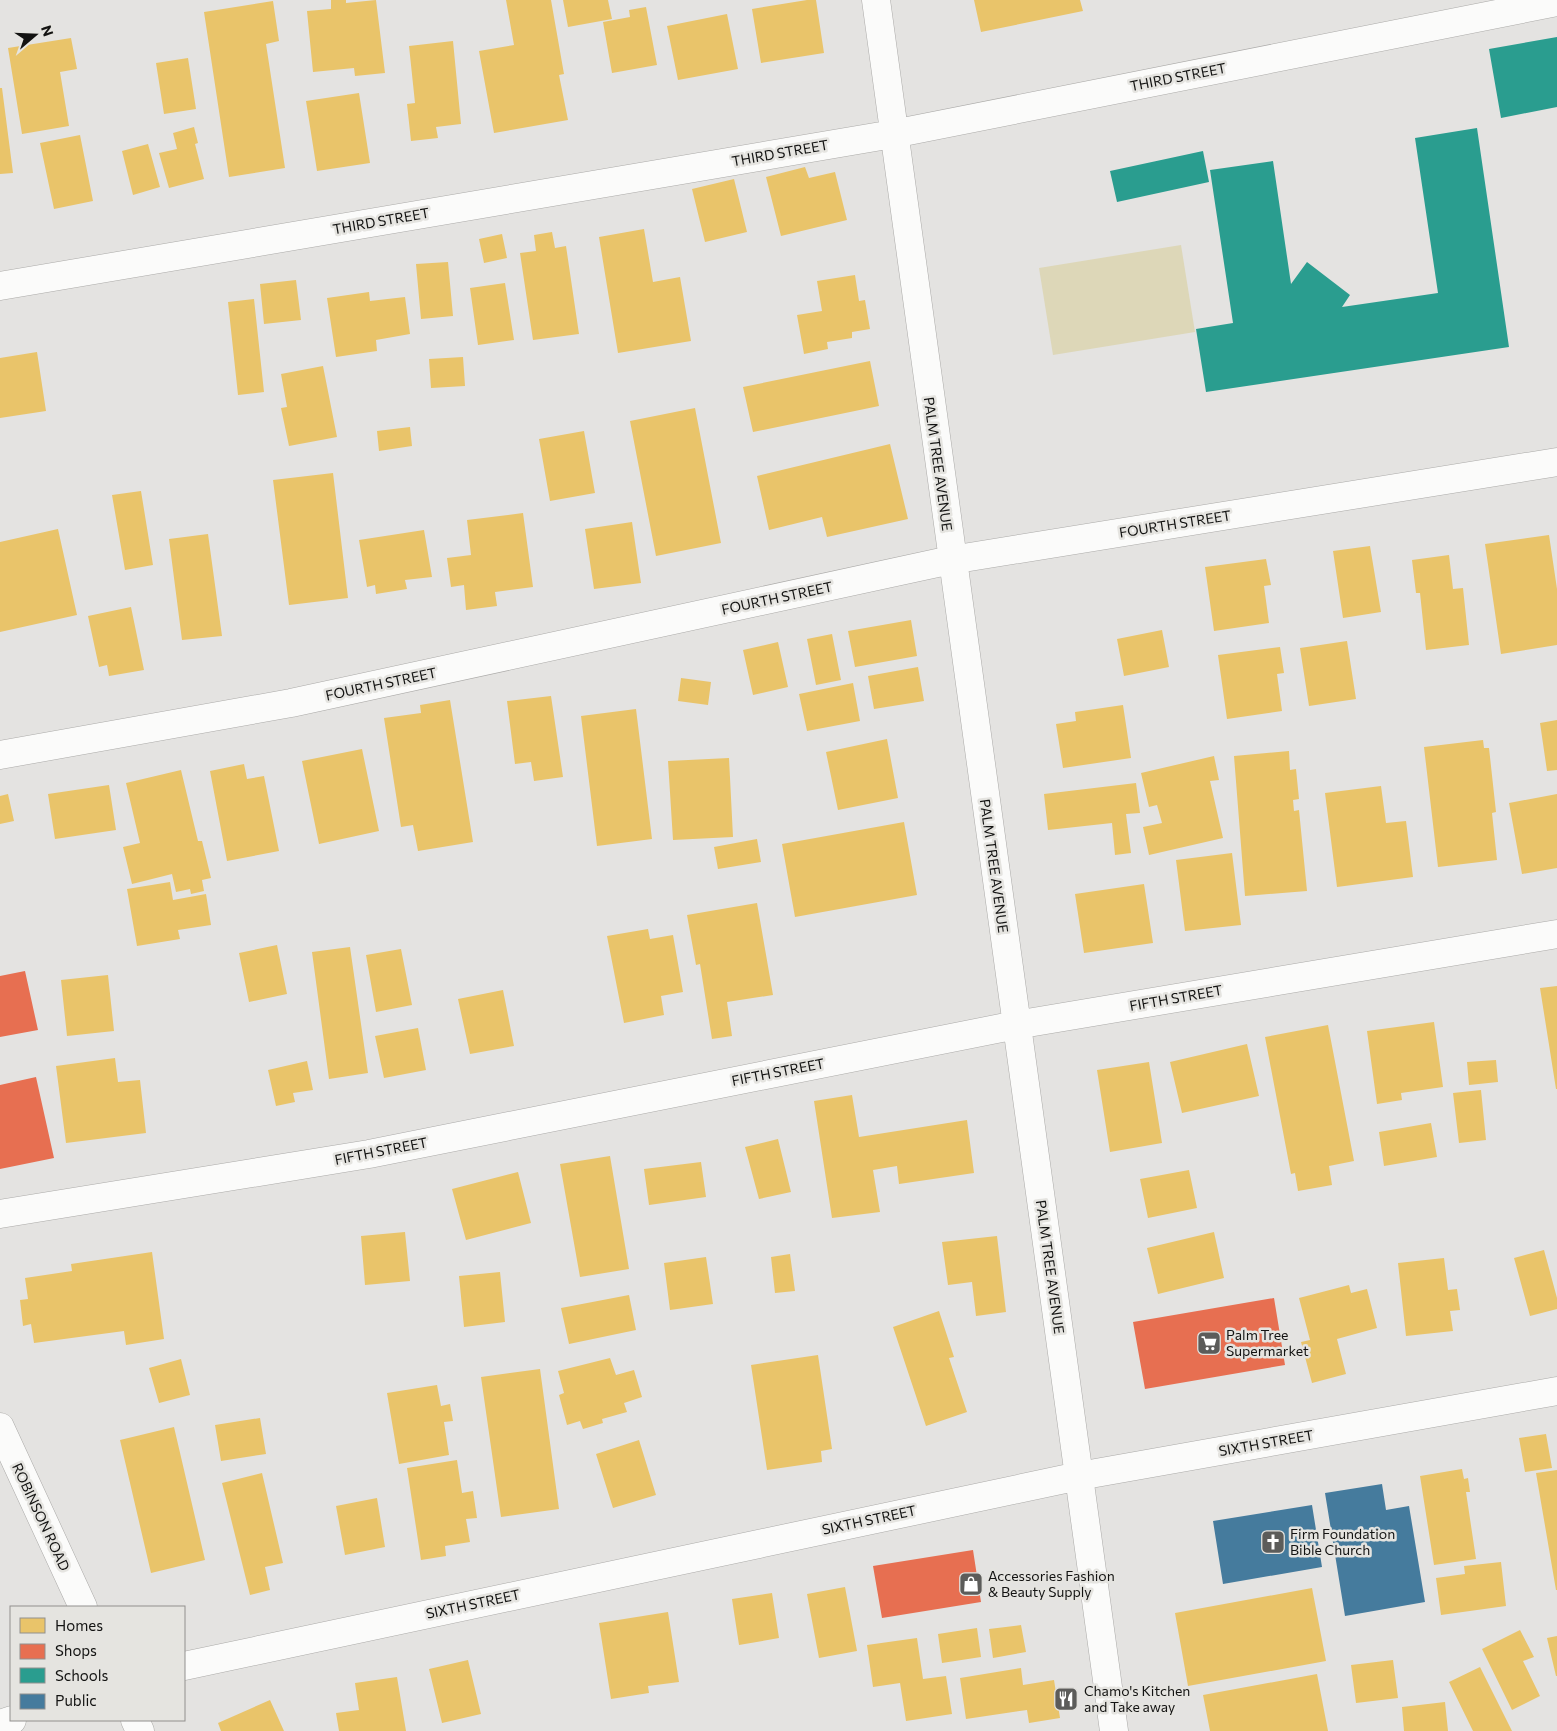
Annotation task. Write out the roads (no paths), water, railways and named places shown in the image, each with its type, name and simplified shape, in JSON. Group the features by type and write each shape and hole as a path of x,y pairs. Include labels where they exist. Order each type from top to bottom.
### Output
{"street":[{"name":"PALM TREE AVENUE","path":"876,0 951,560 1114,1731"},
{"name":"THIRD STREET","path":"0,286 893,134 1557,2"},
{"name":"FOURTH STREET","path":"0,755 291,703 951,560 1557,462"},
{"name":"FIFTH STREET","path":"0,1214 369,1154 1016,1025 1557,934"},
{"name":"SIXTH STREET","path":"185,1666 1079,1476 1557,1391"},
{"name":"ROBINSON ROAD","path":"0,1427 83,1606"}],"place":[{"name":"Palm Tree Supermarket","path":"1209,1343"},
{"name":"Firm Foundation Bible Church","path":"1273,1542"},
{"name":"Accessories Fashion & Beauty Supply","path":"971,1584"},
{"name":"Chamo's Kitchen and Take away","path":"1066,1699"}]}
